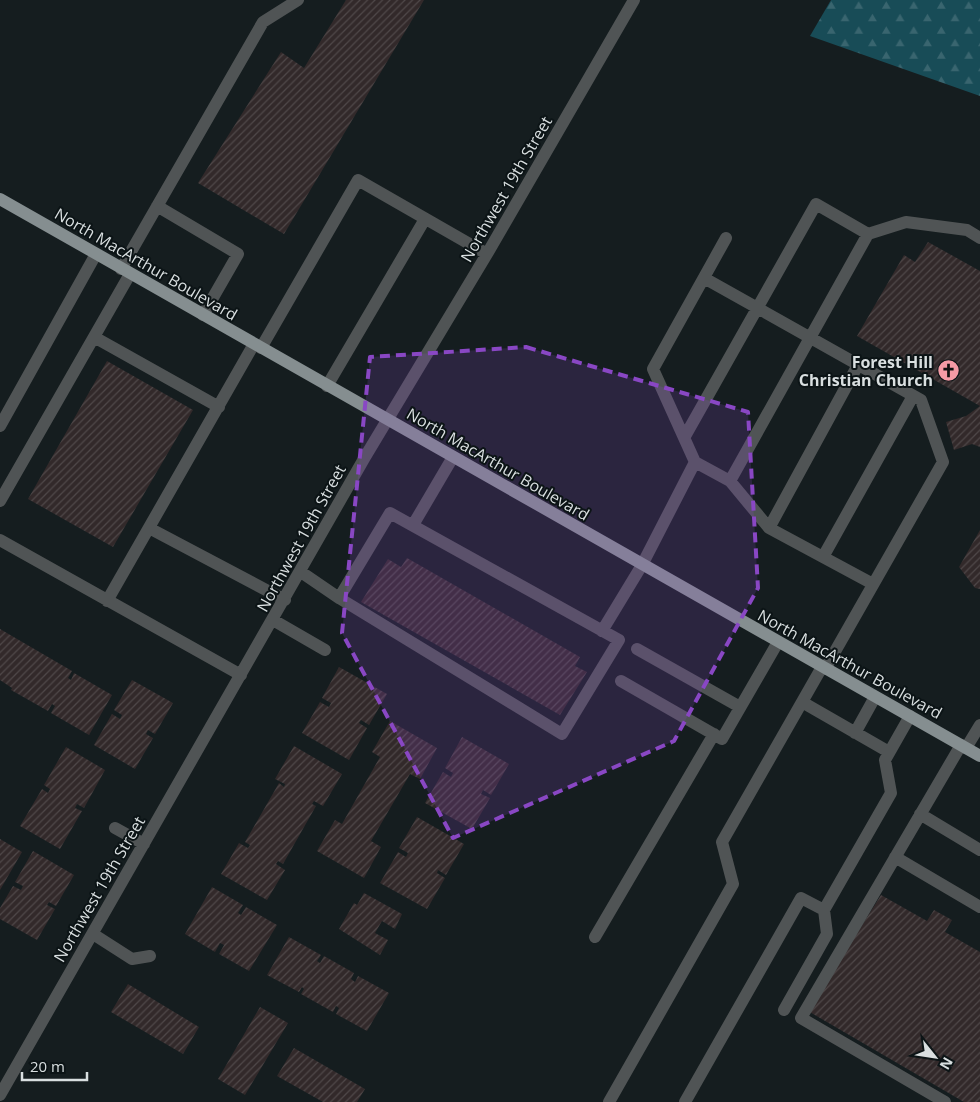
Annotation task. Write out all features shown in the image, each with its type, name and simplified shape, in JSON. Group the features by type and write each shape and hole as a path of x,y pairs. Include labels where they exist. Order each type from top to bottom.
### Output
{"main road":[{"name":"North MacArthur Boulevard","path":"0,199 980,756"}],"street":[{"path":"0,501 94,337 158,206 263,22 298,0"},
{"name":"Northwest 19th Street","path":"0,1095 388,420 487,254 634,0"},
{"path":"107,601 219,407 358,180 487,254"},
{"path":"684,438 816,204 868,234"},
{"path":"158,206 238,254 203,315"},
{"path":"327,386 425,219"},
{"path":"730,481 868,234 906,222 967,230 980,238"},
{"path":"726,238 654,368 695,462 730,481 769,528 873,584"},
{"path":"0,426 96,254"},
{"path":"609,1102 734,884 722,842 943,462 921,400 704,278"},
{"path":"94,337 219,407"},
{"path":"769,528 858,365"},
{"path":"823,557 912,396"},
{"path":"413,526 453,458"},
{"path":"602,631 642,565 695,462"},
{"path":"301,572 339,598 562,734 619,640 390,513 339,598"},
{"path":"150,528 285,600"},
{"path":"0,540 241,676"},
{"path":"273,620 325,650"},
{"path":"621,681 722,739 778,642"},
{"path":"637,648 740,708"},
{"path":"855,733 875,697"},
{"path":"802,702 889,752"},
{"path":"784,1010 827,934 824,910 891,794 885,760 910,716"},
{"path":"945,1102 801,1018 920,814 963,747 980,725"},
{"path":"595,937 714,734"},
{"path":"920,814 980,850"},
{"path":"115,828 144,844"},
{"path":"895,857 980,907"},
{"path":"685,1102 801,898 824,910"},
{"path":"92,934 132,959 150,956"}],"highlighted area":[{"path":"526,347 748,412 758,588 674,741 453,838 342,633 370,357"}],"green space":[{"path":"831,0 980,0 980,96 810,36"}],"building":[{"path":"346,0 424,0 284,234 198,183 281,52 304,68"},
{"name":"Forest Hill Christian Church","path":"928,242 980,271 980,406 857,336 904,255 915,262"},
{"path":"107,361 193,410 113,547 28,499"},
{"path":"980,406 980,447 972,444 954,450 946,422 966,416"},
{"path":"980,530 980,589 975,588 959,567"},
{"path":"407,558 580,657 575,666 587,672 560,715 361,602 388,559 401,567"},
{"path":"0,629 72,671 68,678 71,680 74,673 112,695 89,735 51,713 55,706 52,704 48,711 11,690 12,688 0,680"},
{"path":"339,667 387,694 369,725 361,720 359,723 367,728 349,760 302,733 320,702 329,707 331,703 322,698"},
{"path":"132,680 173,703 155,734 148,730 146,734 153,738 135,769 94,745 112,714 120,719 122,715 114,710"},
{"path":"390,721 437,748 420,779 410,774 371,841 381,847 364,878 317,851 335,820 342,824 380,757 372,752"},
{"path":"462,737 509,764 491,795 483,790 481,794 490,798 472,829 425,803 443,772 451,777 453,773 445,768"},
{"path":"294,746 342,774 323,806 314,801 312,804 316,806 283,864 278,861 276,864 285,870 267,900 221,874 239,843 248,848 250,845 245,842 279,783 284,787 285,784 275,779"},
{"path":"66,747 105,770 84,808 77,804 75,808 82,811 60,849 20,826 42,789 48,793 50,789 44,785"},
{"path":"417,817 464,844 446,875 438,870 437,873 445,878 427,909 380,883 398,852 406,857 408,853 399,848"},
{"path":"0,839 22,852 0,890"},
{"path":"33,851 74,875 56,906 49,902 47,905 55,909 37,940 0,919 0,908 13,886 21,890 23,886 15,882"},
{"path":"212,887 243,905 238,913 241,915 246,907 277,925 249,971 219,954 224,945 220,943 215,952 185,934"},
{"path":"364,893 402,914 395,929 382,921 375,933 388,940 380,955 339,929 354,903 357,905"},
{"path":"881,895 927,921 934,910 952,920 945,932 980,952 980,1102 964,1102 808,1011"},
{"path":"289,937 321,955 317,961 320,963 324,956 354,973 351,979 355,982 358,976 389,993 367,1031 336,1014 339,1008 336,1006 333,1012 301,994 304,989 302,987 299,992 267,975"},
{"path":"128,984 199,1027 183,1054 111,1012"},
{"path":"260,1007 288,1023 245,1095 218,1079"},
{"path":"294,1048 365,1089 357,1102 323,1102 277,1076"}],"place":[{"name":"Forest Hill Christian Church","path":"949,371"}]}
